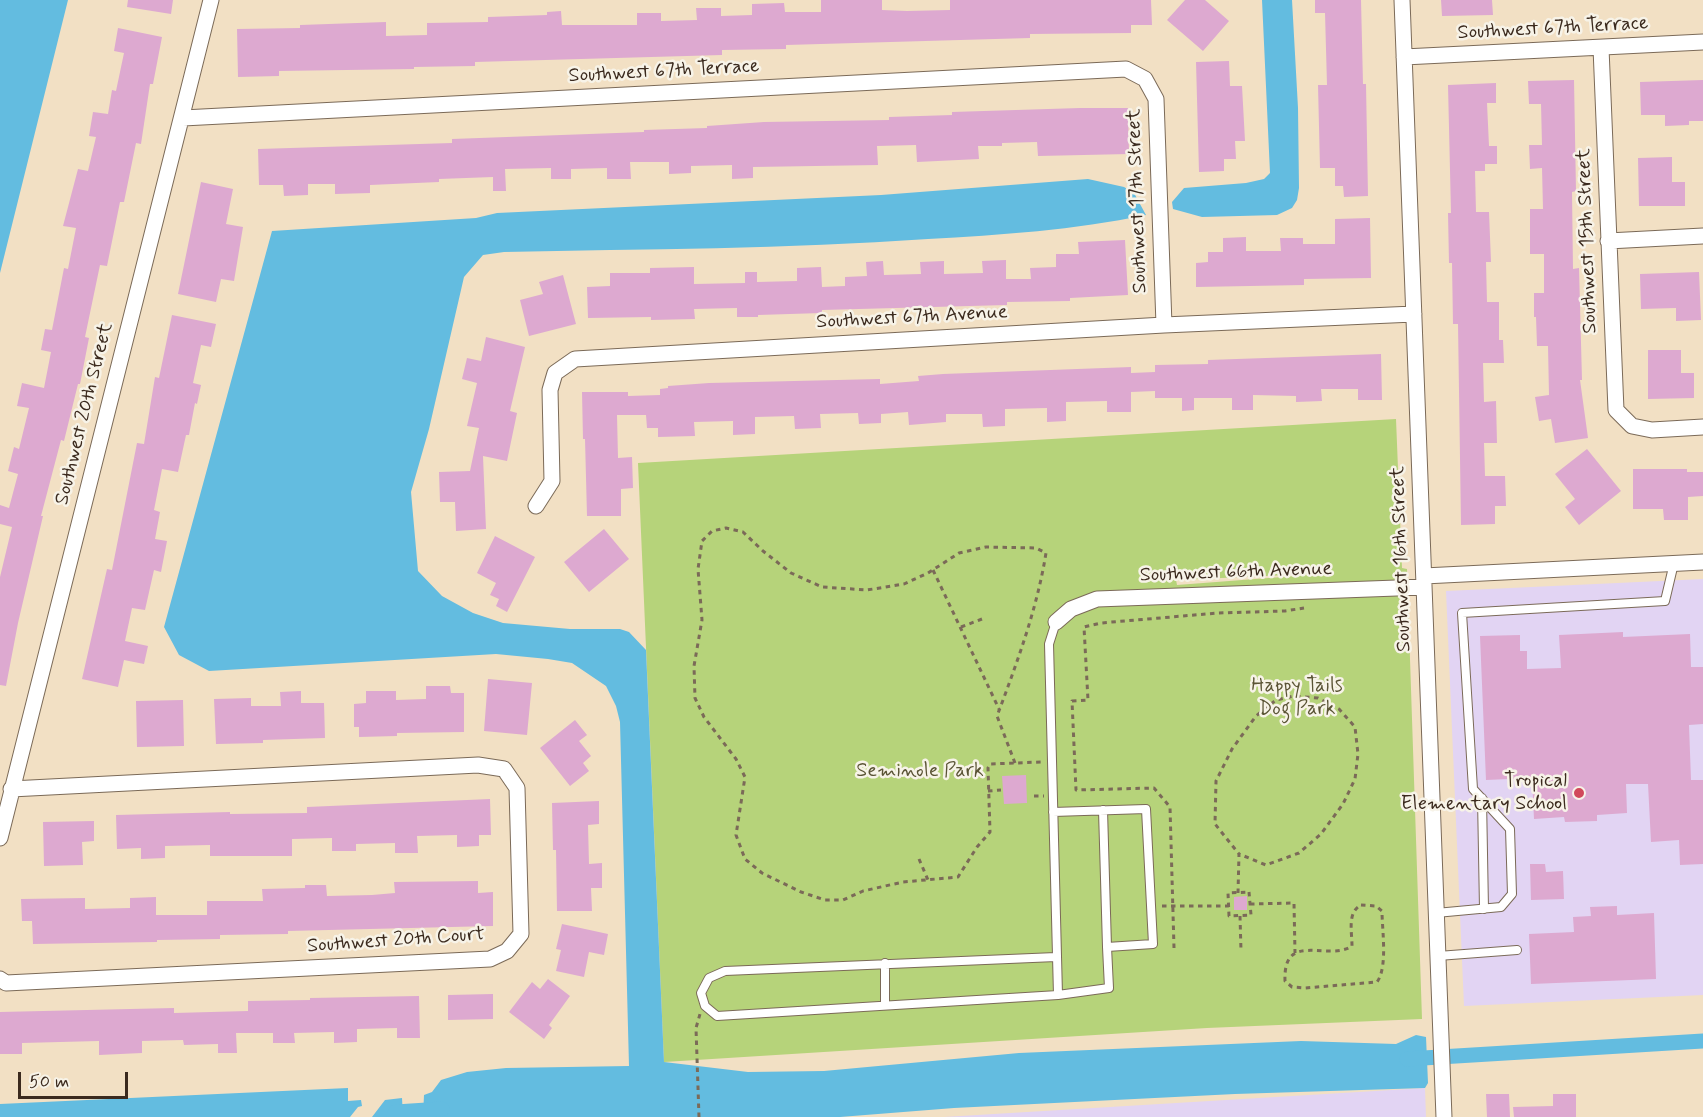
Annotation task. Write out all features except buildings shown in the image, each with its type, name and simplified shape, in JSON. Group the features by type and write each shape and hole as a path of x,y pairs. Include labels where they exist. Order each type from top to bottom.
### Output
{"street":[{"name":"Southwest 20th Street","path":"0,838 212,0"},
{"name":"Southwest 16th Street","path":"1402,0 1444,1117"},
{"name":"Southwest 67th Terrace","path":"1404,57 1703,42"},
{"name":"Southwest 15th Street","path":"1601,48 1616,410 1632,426 1652,430 1703,427"},
{"name":"Southwest 67th Terrace","path":"183,118 1126,69 1145,79"},
{"name":"Southwest 17th Street","path":"1145,79 1156,99 1164,325"},
{"path":"1608,241 1703,236"},
{"name":"Southwest 67th Avenue","path":"536,506 552,481 550,390 555,373 575,359 1164,325 1414,314"},
{"name":"Southwest 66th Avenue","path":"1056,622 1071,609 1097,599 1424,581 1703,562"},
{"name":"Southwest 20th Court","path":"0,979 6,983 490,959 507,951 521,934 517,788 504,769 478,765 11,789"}],"lane":[{"path":"1436,913 1501,907 1512,894 1510,829 1473,789 1462,613 1665,601 1674,563"},
{"path":"1056,622 1049,644 1058,995"},
{"path":"1482,798 1484,909"},
{"path":"1053,812 1146,809 1153,945 1107,947"},
{"path":"1056,957 725,971 709,978 701,993 705,1006 717,1016 1058,995 1108,988 1103,810"},
{"path":"1437,956 1517,950"},
{"path":"885,963 885,1005"}],"path":[{"path":"1015,763 997,716 1036,601 1046,553 1036,548 986,547 959,554 904,584 867,590 822,587 791,573 743,532 726,528 712,531 702,542 698,569 702,620 694,666 695,698 704,717 736,759 745,777 736,835 745,859 762,873 801,892 825,900 843,900 863,891 903,882 958,878 977,847 990,832 988,791 990,764 1015,763 1052,761"},
{"path":"933,570 999,710"},
{"path":"1072,701 1088,700 1084,627 1101,623 1218,613 1285,611 1306,607"},
{"path":"961,627 982,619"},
{"path":"1238,893 1239,854 1215,824 1216,781 1232,749 1256,716 1276,700 1294,696 1318,698 1339,709 1354,728 1358,754 1355,779 1343,804 1321,834 1299,853 1266,865 1239,854"},
{"path":"988,791 1000,790"},
{"path":"919,859 928,880"},
{"path":"1249,892 1250,904 1251,915 1229,916 1228,893 1249,892"},
{"path":"1250,904 1294,903 1295,954"},
{"path":"1369,905 1376,906 1382,911 1383,966 1377,982 1348,986 1292,987 1285,981 1284,970 1290,958 1295,954 1299,951 1348,949 1352,946 1352,915 1356,908 1369,905"},
{"path":"1152,906 1229,906"},
{"path":"1240,916 1241,951"},
{"path":"699,1117 696,1028 705,1006"}],"shaded area":[{"name":"Tropical Elementary School","path":"1703,579 1703,995 1464,1006 1446,591"},
{"path":"1425,1088 1426,1117 944,1117"}],"green space":[{"name":"Seminole Park","path":"1396,419 1402,568 1407,569 1422,1019 1207,1028 664,1062 638,463","holes":["1334,573 1177,585 1176,580"]}],"water":[{"path":"0,0 68,0 0,273"},
{"path":"1262,0 1292,0 1298,108 1299,188 1297,200 1292,208 1277,215 1202,217 1173,209 1172,202 1184,188 1246,183 1264,179 1270,173"},
{"path":"1088,179 1124,187 1134,193 1146,215 1092,225 983,236 822,245 504,252 483,255 464,277 429,429 411,492 418,571 442,596 473,613 503,623 570,629 620,629 629,632 646,650 664,1062 748,1072 824,1071 1019,1053 1301,1041 1396,1044 1416,1035 1426,1037 1428,1083 1425,1088 1235,1094 954,1108 840,1117 423,1117 424,1095 432,1092 441,1080 467,1072 506,1068 629,1066 620,722 616,706 606,686 572,663 548,659 496,654 209,671 179,655 164,627 272,231 476,218 497,213 881,195"},
{"path":"348,1088 348,1101 361,1100 362,1106 358,1107 350,1117 0,1117 0,1104"},
{"path":"402,1098 403,1117 372,1117 385,1100"}],"waterway":[{"path":"1407,1059 1703,1041"},
{"path":"394,1117 396,1112 442,1109"}],"place":[{"name":"Tropical Elementary School","path":"1579,793"}],"park label":[{"name":"Happy Tails Dog Park","path":"1297,698"}]}
